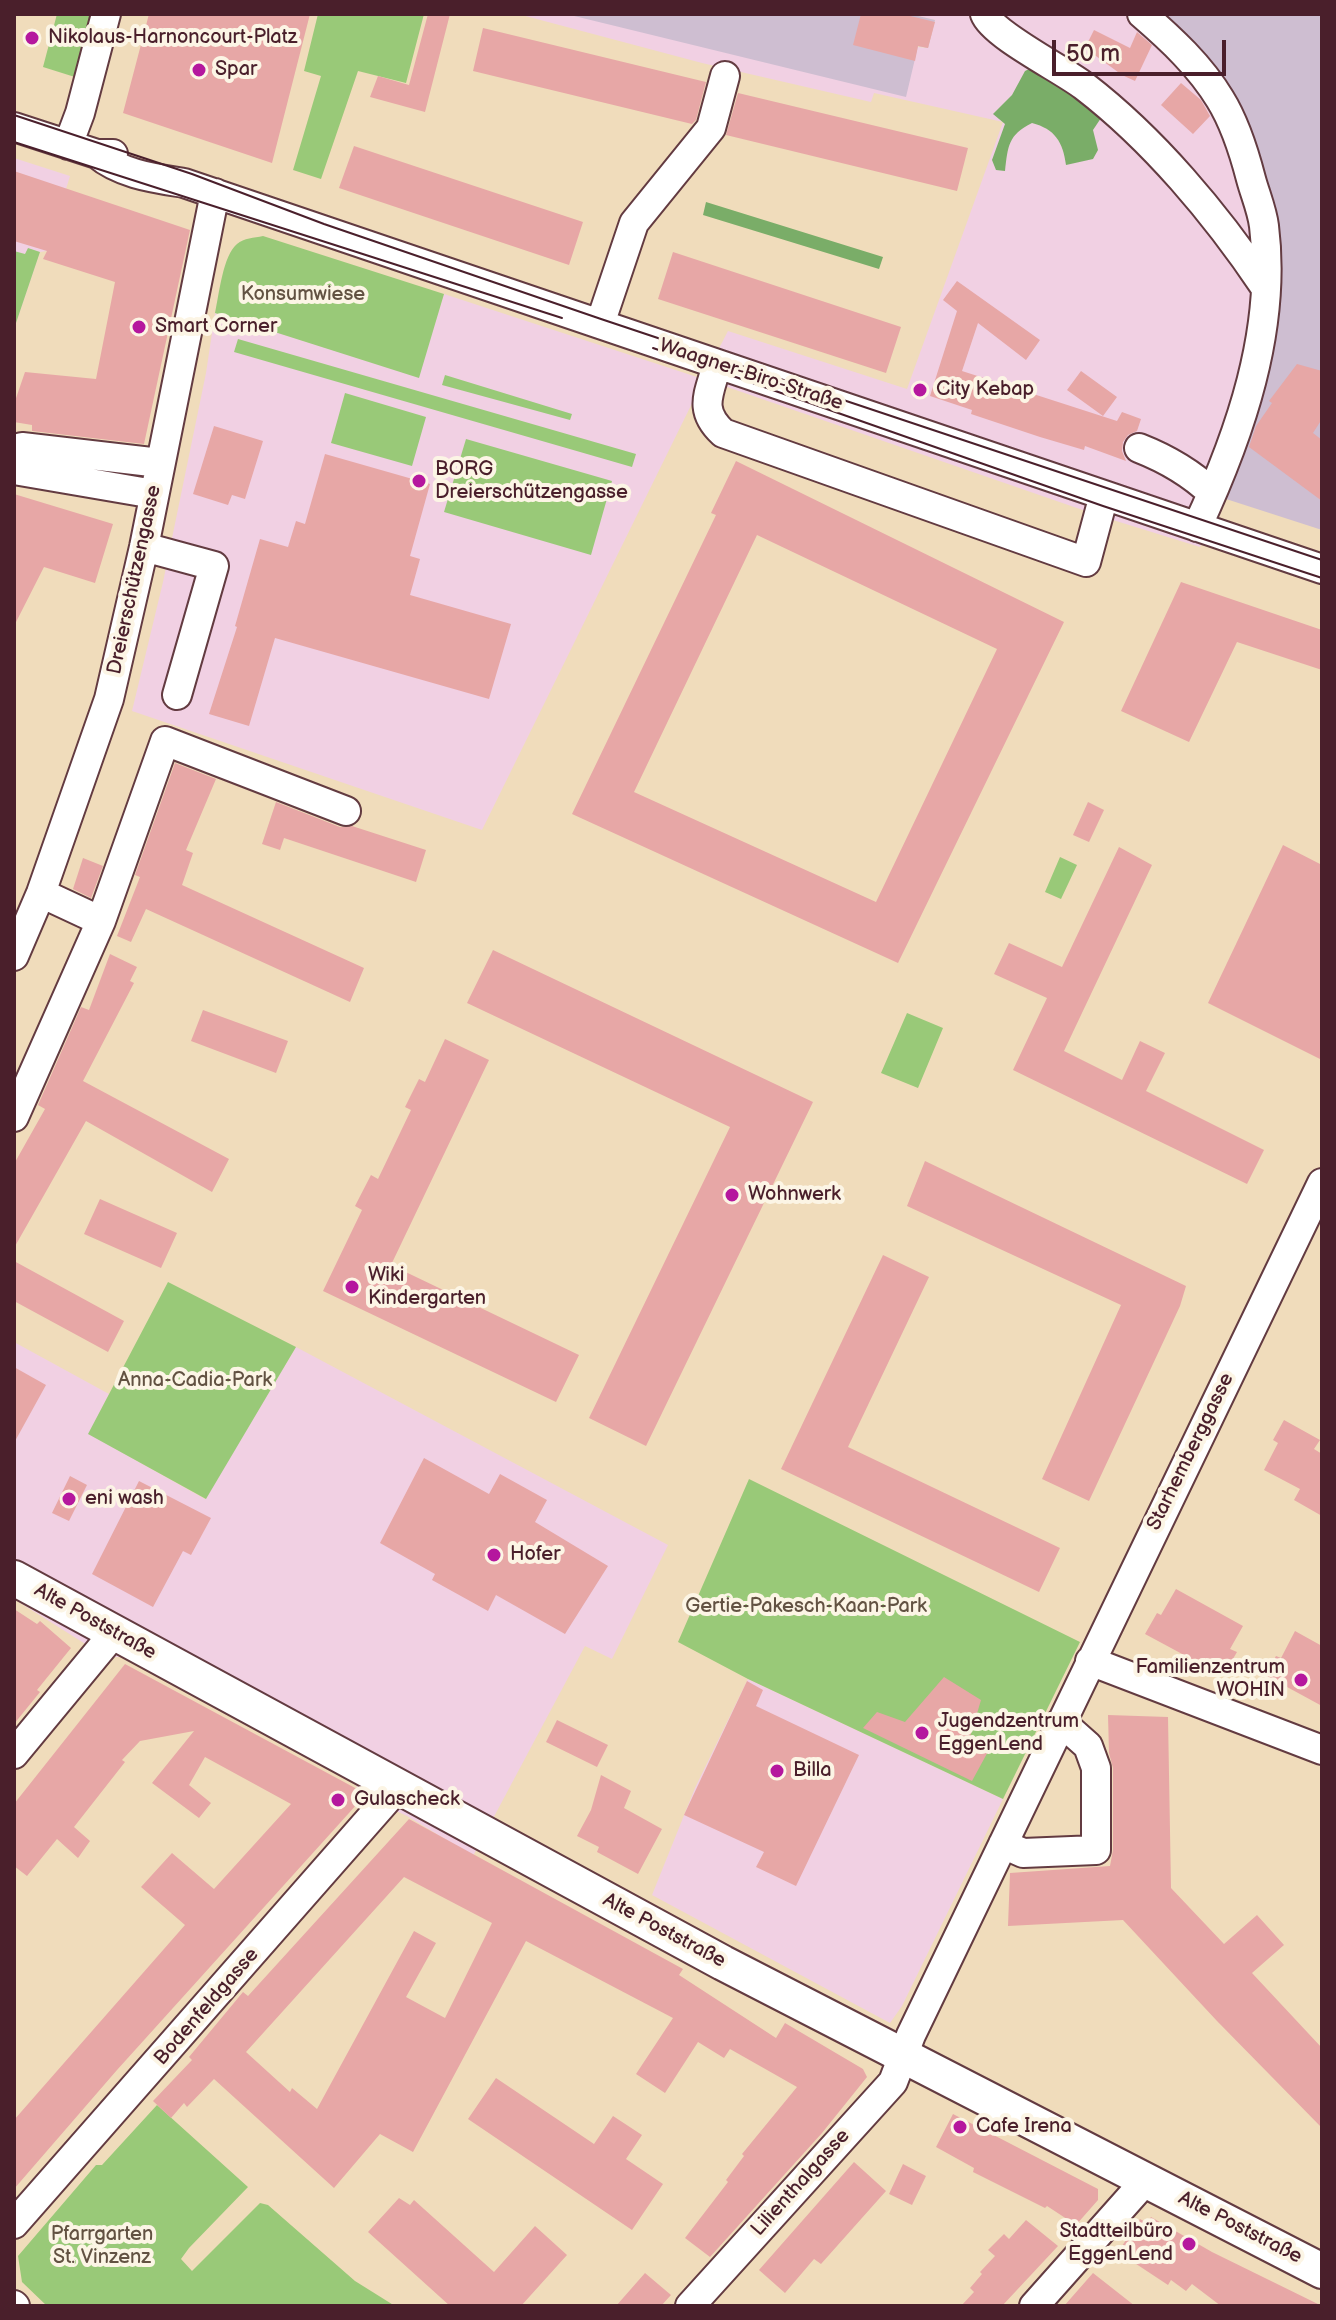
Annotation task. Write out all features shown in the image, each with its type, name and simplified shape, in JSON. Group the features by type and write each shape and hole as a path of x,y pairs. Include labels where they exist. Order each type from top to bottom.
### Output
{"main road":[{"name":"Alte Poststraße","path":"14,1578 723,1963 1322,2271"}],"street":[{"path":"68,145 80,113 106,14"},
{"path":"985,14 1001,34 1069,75 1120,118 1191,188 1265,288"},
{"path":"1142,14 1179,47 1220,99 1245,155 1264,225 1265,288 1259,353 1229,449 1197,527"},
{"path":"600,324 634,223 711,128 725,76"},
{"name":"Waagner-Biro-Straße","path":"14,127 97,154 110,165 160,181 179,182 215,193 1322,569"},
{"name":"Dreierschützengasse","path":"14,956 41,893 109,699 144,547 215,193"},
{"path":"717,364 706,404 708,415 723,433 1086,562 1104,495"},
{"path":"14,449 22,447 160,463"},
{"path":"1139,448 1165,458 1212,493"},
{"path":"14,470 154,494"},
{"path":"144,547 214,566 177,695"},
{"path":"14,1117 101,921 165,741 346,811"},
{"path":"41,893 101,921"},
{"name":"Starhemberggasse","path":"905,2056 911,2035 1322,1183"},
{"path":"14,1754 114,1633"},
{"path":"1090,1661 1322,1750"},
{"path":"1003,1844 1023,1853 1096,1850 1096,1768 1088,1746 1061,1722"},
{"name":"Bodenfeldgasse","path":"14,2224 398,1787"},
{"name":"Lilienthalgasse","path":"690,2306 893,2082 905,2056"},
{"path":"1034,2306 1147,2179"}],"shaded area":[{"path":"518,14 566,14 928,48 935,20 910,14 1156,14 1167,22 1279,245 1223,498 1200,547 1100,516 704,379 482,830 132,711 163,582 206,373 215,313 418,377 444,294 703,379 728,331 907,389 1003,122 874,93 871,102 702,63"},
{"path":"566,14 910,14 935,20 928,48 918,46 906,97"},
{"path":"1156,14 1322,14 1322,530 1223,498 1267,373 1264,188"},
{"path":"14,158 70,176 47,251 40,252 14,329"},
{"path":"14,1342 109,1394 89,1434 205,1499 296,1347 668,1545 612,1659 585,1646 473,1856 407,1816 365,1797 351,1779 122,1657 106,1657 14,1599"},
{"path":"748,1679 1003,1799 902,2006 890,2023 652,1895 695,1788"}],"green space":[{"path":"57,14 92,14 78,78 43,67"},
{"path":"318,14 424,14 406,83 358,71 321,179 293,170 321,76 304,71"},
{"path":"1041,68 1103,115 1093,130 1098,150 1093,159 1066,165 1063,150 1052,133 1032,123 1018,132 1011,142 1005,171 996,170 992,160 1005,124 993,114 1012,95 1025,71"},
{"path":"706,202 883,257 879,269 703,215"},
{"name":"Konsumwiese","path":"263,236 444,294 419,378 215,313 225,266 232,249 243,240"},
{"path":"28,248 40,252 14,329 14,251 25,254"},
{"path":"238,339 636,454 632,467 234,352"},
{"path":"445,375 572,414 570,420 442,385"},
{"path":"345,393 426,417 412,466 331,443"},
{"path":"466,439 612,481 591,555 444,512"},
{"path":"1060,857 1077,865 1061,899 1045,892"},
{"path":"907,1013 943,1028 918,1088 881,1073"},
{"name":"Anna-Cadia-Park","path":"168,1282 296,1347 206,1499 88,1434"},
{"name":"Gertie-Pakesch-Kaan-Park","path":"749,1479 1080,1642 1003,1799 748,1679 678,1642"},
{"name":"Pfarrgarten St. Vinzenz","path":"157,2105 248,2187 181,2259 192,2271 260,2203 268,2205 355,2281 395,2306 47,2306 22,2282 18,2256 96,2165 102,2165"}],"building":[{"path":"149,14 310,14 272,163 123,113"},
{"path":"428,14 450,14 425,112 370,97 378,76 409,85"},
{"path":"861,14 902,14 935,22 928,48 918,46 915,61 853,45"},
{"path":"483,28 706,82 696,120 692,124 473,71"},
{"path":"1094,30 1130,48 1137,32 1152,45 1135,81 1085,48"},
{"path":"1181,83 1201,100 1210,116 1193,134 1161,105"},
{"path":"738,93 968,148 957,191 726,135"},
{"path":"354,146 583,222 569,265 339,188"},
{"name":"Smart Corner","path":"14,171 190,230 144,444 32,431 32,425 14,422 14,404 25,372 96,379 115,282 43,259 47,251 14,241"},
{"path":"673,252 901,327 886,373 658,299"},
{"path":"957,281 1040,340 1026,360 978,323 962,371 1117,421 1122,412 1141,419 1137,431 1128,435 1123,442 1126,461 1085,446 1084,450 1040,437 971,414 972,410 930,396 957,311 943,300"},
{"path":"1297,364 1322,371 1322,419 1313,433 1322,440 1322,501 1249,447 1256,426 1272,403 1269,401"},
{"path":"1081,371 1117,397 1103,416 1067,390"},
{"path":"214,426 263,441 245,499 232,495 228,505 193,494"},
{"path":"325,454 430,484 410,556 420,559 410,595 511,624 489,699 275,638 249,726 209,714 237,627 260,539 288,547 296,521 305,524"},
{"path":"736,461 1064,622 898,963 572,814 716,515 711,513","holes":["757,535 997,649 876,902 634,792"]},
{"path":"14,494 113,524 95,583 44,567 14,626"},
{"path":"1181,582 1322,630 1322,670 1237,642 1189,742 1121,711"},
{"path":"175,763 216,779 186,850 193,853 182,885 364,968 350,1002 146,909 131,942 117,936 140,877 135,875"},
{"path":"276,802 340,827 352,826 426,850 416,882 284,838 280,850 262,844"},
{"path":"1088,802 1104,810 1089,842 1073,835"},
{"path":"1283,845 1322,865 1322,1060 1208,1003"},
{"path":"1119,847 1152,865 1064,1051 1122,1080 1140,1041 1165,1053 1146,1091 1264,1150 1247,1184 1013,1070 1047,998 994,974 1009,943 1062,967"},
{"path":"83,858 103,866 91,898 73,889"},
{"name":"Wohnwerk","path":"493,950 813,1102 646,1446 589,1418 730,1127 467,1003"},
{"path":"110,954 137,967 130,981 134,983 83,1081 229,1159 212,1192 86,1121 14,1248 14,1164 45,1109 38,1105 81,1007 89,1010"},
{"path":"203,1010 288,1041 276,1073 191,1041"},
{"path":"445,1039 489,1060 391,1265 579,1355 556,1402 323,1291 362,1210 355,1206 371,1175 378,1179 411,1110 405,1107 419,1079 425,1082"},
{"path":"925,1161 1186,1286 1180,1306 1089,1501 1042,1479 1121,1305 907,1206"},
{"path":"100,1199 177,1233 161,1268 84,1234"},
{"path":"883,1255 929,1277 848,1447 1060,1548 1039,1592 781,1469"},
{"path":"14,1261 124,1321 108,1352 14,1301"},
{"path":"14,1367 46,1385 14,1443"},
{"path":"1284,1420 1320,1440 1314,1449 1322,1454 1322,1516 1294,1500 1300,1489 1264,1470 1278,1443 1273,1440"},
{"name":"Hofer","path":"424,1458 489,1494 500,1474 547,1500 535,1522 608,1566 565,1634 496,1595 488,1611 432,1580 435,1574 380,1543"},
{"name":"eni wash","path":"70,1476 87,1485 69,1521 52,1513"},
{"path":"139,1481 211,1518 191,1555 183,1551 153,1607 92,1574"},
{"path":"1176,1589 1243,1626 1230,1649 1237,1652 1223,1676 1145,1634"},
{"path":"14,1609 37,1624 40,1621 71,1648 14,1724"},
{"path":"1295,1631 1322,1646 1322,1706 1265,1675 1276,1656 1281,1658"},
{"path":"125,1664 357,1789 358,1803 14,2189 14,2120 185,1925 141,1887 172,1853 214,1889 291,1804 205,1757 189,1785 211,1803 199,1818 152,1783 194,1731 140,1741 122,1760 125,1762 74,1827 90,1841 78,1858 57,1839 27,1876 14,1866 14,1804"},
{"name":"Jugendzentrum EggenLend","path":"944,1677 981,1700 970,1737 990,1748 972,1781 863,1728 877,1712 905,1722"},
{"name":"Billa","path":"747,1681 763,1690 756,1706 859,1755 796,1886 756,1867 764,1852 684,1815"},
{"path":"1108,1715 1168,1717 1171,1888 1224,1944 1257,1915 1284,1945 1252,1973 1322,2048 1322,2128 1123,1920 1008,1926 1010,1873 1110,1866 1113,1850 1113,1768 1109,1753"},
{"path":"557,1720 608,1745 597,1767 546,1742"},
{"path":"601,1775 631,1791 624,1808 662,1829 638,1874 597,1852 599,1847 577,1836 591,1810"},
{"path":"409,1819 683,1969 679,1975 776,2038 785,2023 863,2069 867,2077 822,2133 710,2257 685,2238 728,2182 726,2180 744,2156 742,2154 797,2087 730,2049 724,2058 698,2042 665,2093 636,2074 673,2018 526,1941 413,2152 380,2134 334,2188 214,2079 187,2107 184,2103 171,2118 153,2101 192,2060 189,2057 243,1992 248,1996","holes":["404,1877 492,1923 445,2018 406,1997 436,1943 414,1931 317,2109 292,2088 290,2092 246,2052"]},
{"path":"496,2078 594,2144 613,2116 642,2135 626,2159 663,2184 632,2230 468,2119"},
{"path":"953,2114 1098,2189 1098,2200 1076,2225 1047,2206 1045,2208 973,2172 974,2168 936,2147"},
{"path":"854,2162 886,2191 821,2264 814,2259 785,2293 759,2270"},
{"path":"903,2164 926,2176 912,2205 889,2194"},
{"path":"399,2198 410,2205 414,2200 494,2272 535,2226 567,2255 521,2306 450,2306 368,2232"},
{"path":"1151,2217 1212,2252 1322,2306 1221,2306 1192,2284 1186,2291 1171,2280 1168,2285 1118,2252 1140,2219 1147,2223"},
{"path":"1026,2220 1058,2246 1002,2306 961,2306 974,2292 970,2288 982,2274 980,2272 995,2256 988,2250 1004,2234 1009,2239"},
{"path":"645,2273 671,2295 661,2306 616,2306"},
{"path":"1093,2273 1135,2306 1064,2306"}],"tram line":[{"path":"14,115 192,174 324,224 601,319 1322,560"},
{"path":"14,142 562,318"},
{"path":"653,348 1103,506 1322,578"}],"place":[{"name":"Nikolaus-Harnoncourt-Platz","path":"32,38"},
{"name":"Spar","path":"199,70"},
{"name":"Smart Corner","path":"139,327"},
{"name":"City Kebap","path":"920,390"},
{"name":"BORG Dreierschützengasse","path":"419,481"},
{"name":"Wohnwerk","path":"732,1195"},
{"name":"Wiki Kindergarten","path":"352,1287"},
{"name":"eni wash","path":"69,1499"},
{"name":"Hofer","path":"494,1555"},
{"name":"Familienzentrum WOHIN","path":"1301,1680"},
{"name":"Jugendzentrum EggenLend","path":"922,1733"},
{"name":"Billa","path":"777,1771"},
{"name":"Gulascheck","path":"338,1800"},
{"name":"Cafe Irena","path":"960,2127"},
{"name":"Stadtteilbüro EggenLend","path":"1189,2244"}]}
